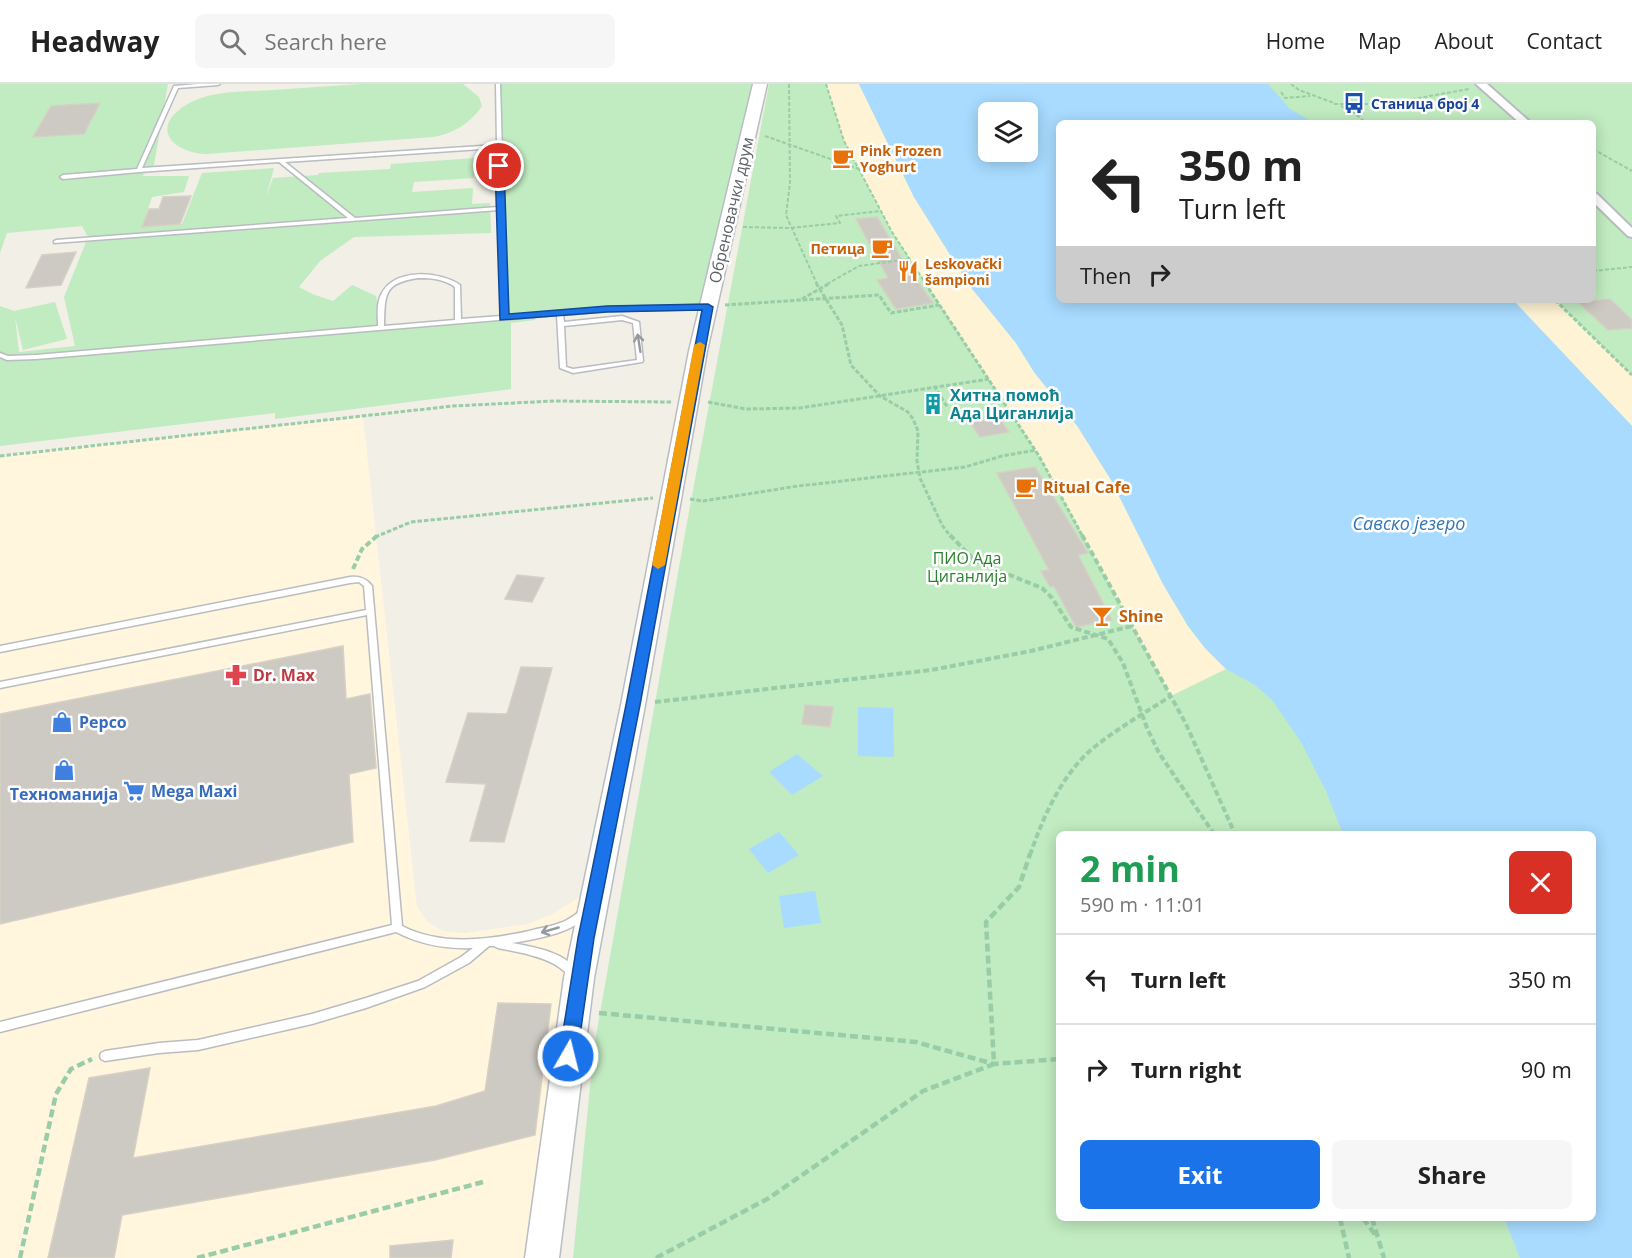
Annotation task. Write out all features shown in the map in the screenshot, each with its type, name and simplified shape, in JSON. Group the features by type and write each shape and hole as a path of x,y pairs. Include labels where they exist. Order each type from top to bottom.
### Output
{"street":[{"name":"Обреновачки друм","path":"542,1258 579,978 708,307 760,84"},
{"path":"1482,85 1523,120"},
{"path":"1596,199 1632,234"}],"lane":[{"path":"140,170 176,87 218,84"},
{"path":"498,84 504,318"},
{"path":"63,177 498,146"},
{"path":"281,161 353,219"},
{"path":"56,242 501,208"},
{"path":"381,328 384,294 388,288 405,279 426,276 446,278 458,286 458,321"},
{"path":"0,355 7,358 36,357 560,313 643,307 708,307"},
{"path":"560,313 563,368 573,371 601,368 638,363 641,358 636,322 622,318 561,324"},
{"path":"0,648 359,579 368,586 397,928"},
{"path":"0,685 370,612"},
{"path":"105,1056 198,1045 312,1019 366,1003 421,984 465,960 490,943 569,924 582,916 594,899"},
{"path":"0,1027 397,928 409,935 427,939 490,943 545,956 567,964 579,978"}],"path":[{"path":"789,84 790,145 786,215 820,289 842,326 851,365 880,396 908,412 916,423 919,471 923,487 942,525 965,553 981,564 1042,588 1052,598 1071,627 1104,637 1111,642 1128,676 1160,756 1212,831"},
{"path":"826,84 844,141 881,211 909,259 1036,450 1171,696 1234,831"},
{"path":"1291,84 1311,96 1352,111 1362,120"},
{"path":"1334,104 1392,105 1482,85"},
{"path":"1281,92 1285,98 1311,96"},
{"path":"1327,106 1330,102"},
{"path":"750,131 859,169"},
{"path":"1596,151 1632,171"},
{"path":"727,226 790,228 840,223 836,216 881,211"},
{"path":"801,300 859,266 909,259"},
{"path":"1596,271 1632,267"},
{"path":"708,307 879,295 891,313 939,305"},
{"path":"1559,303 1632,375"},
{"path":"0,456 453,406 554,401 671,402 690,399 746,409 770,410 819,406 989,379"},
{"path":"934,386 948,408"},
{"path":"703,501 964,466 1036,450"},
{"path":"350,580 359,551 381,531 411,522 670,497"},
{"path":"633,705 932,670 1031,651 1132,626"},
{"path":"994,1064 986,922 1019,887 1042,820 1073,769 1095,746 1171,696"},
{"path":"605,1013 916,1042 994,1064"},
{"path":"20,1258 59,1083 66,1072 75,1065 85,1060 105,1056"},
{"path":"656,1258 769,1198 923,1091 994,1064 1056,1059"},
{"path":"197,1258 483,1182"},
{"path":"1341,1221 1349,1258"},
{"path":"1365,1221 1379,1239"},
{"path":"1373,1221 1384,1258"}],"shaded area":[{"path":"363,417 417,907 428,922 443,931 465,933 528,924 552,914 581,896 534,1181 525,1258 0,1258 0,455"}],"green space":[{"path":"0,84 168,84 154,165 142,176 189,176 184,192 152,197 142,227 182,224 202,173 274,168 266,198 273,178 390,169 391,164 475,158 474,178 414,182 412,192 473,188 472,204 490,203 491,233 354,237 320,261 299,287 333,301 352,285 376,296 381,327 504,317 498,84 760,84 708,307 643,307 537,315 535,320 511,323 511,389 275,419 275,413 0,446 0,306 14,311 55,302 67,339 23,350 15,317 19,352 75,346 64,297 88,237 82,226 7,233 0,253"},
{"path":"361,84 463,84 479,97 482,106 473,118 461,127 433,137 207,154 184,149 170,138 167,130 175,114 186,105 217,94"},
{"name":"ПИО Ада Циганлија","path":"769,84 1632,84 1632,1258 573,1258 594,1047 686,528"}],"sand":[{"path":"826,84 859,84 914,197 969,285 1016,343 1034,372 1078,427 1111,480 1163,584 1188,626 1205,648 1226,669 1171,696 1039,456 892,232 844,141"},
{"path":"1516,303 1558,303 1632,375 1632,426"}],"water":[{"name":"Савско језеро","path":"859,84 1268,84 1290,109 1309,120 1056,120 1056,303 1516,303 1632,426 1632,1258 1520,1258 1505,1221 1596,1221 1596,831 1342,831 1326,791 1301,742 1272,700 1255,685 1226,669 1205,648 1188,626 1163,584 1111,480 1078,427 1034,372 1016,343 969,285 914,197"},
{"path":"858,707 893,708 894,757 858,756"},
{"path":"797,754 823,776 792,795 769,772"},
{"path":"779,832 799,855 768,873 749,849"},
{"path":"815,891 821,923 784,928 779,896"}],"building":[{"path":"100,103 84,134 33,137 51,106"},
{"path":"191,196 180,224 142,227 149,209 159,209 163,197"},
{"path":"877,217 911,274 933,303 896,309 877,280 888,278 856,219"},
{"path":"76,252 61,285 26,288 42,255"},
{"path":"1610,299 1632,320 1632,328 1608,330 1579,303 1596,303 1596,300"},
{"path":"999,417 1009,432 980,437 970,422"},
{"path":"1035,467 1088,553 1078,555 1112,620 1076,627 1054,586 1050,587 1041,571 1049,570 997,473"},
{"path":"517,575 544,578 532,602 505,599"},
{"path":"343,646 346,699 370,694 376,768 349,774 353,842 0,924 0,714"},
{"path":"521,667 552,668 504,842 470,841 486,784 446,782 468,713 507,714"},
{"path":"805,705 833,707 830,727 802,724"},
{"path":"498,1003 551,1004 535,1135 435,1160 122,1215 114,1258 48,1258 89,1078 150,1068 133,1158 436,1106 485,1091"},
{"path":"453,1240 451,1258 390,1258 390,1246"}],"slow traffic":[{"path":"658,565 700,345"}],"place":[{"name":"Станица број 4","path":"1354,103"},
{"name":"Pink Frozen Yoghurt","path":"843,158"},
{"name":"Петица","path":"882,248"},
{"name":"Leskovački šampioni","path":"908,271"},
{"name":"Хитна помоћ Ада Циганлија","path":"933,404"},
{"name":"Ritual Cafe","path":"1026,487"},
{"name":"Shine","path":"1102,616"},
{"name":"Dr. Max","path":"236,675"},
{"name":"Pepco","path":"62,722"},
{"name":"Техноманија","path":"64,770"},
{"name":"Mega Maxi","path":"134,791"}],"route":[{"path":"499,166 504,318 643,307 708,307 670,497 633,705 586,938 568,1056"}]}
